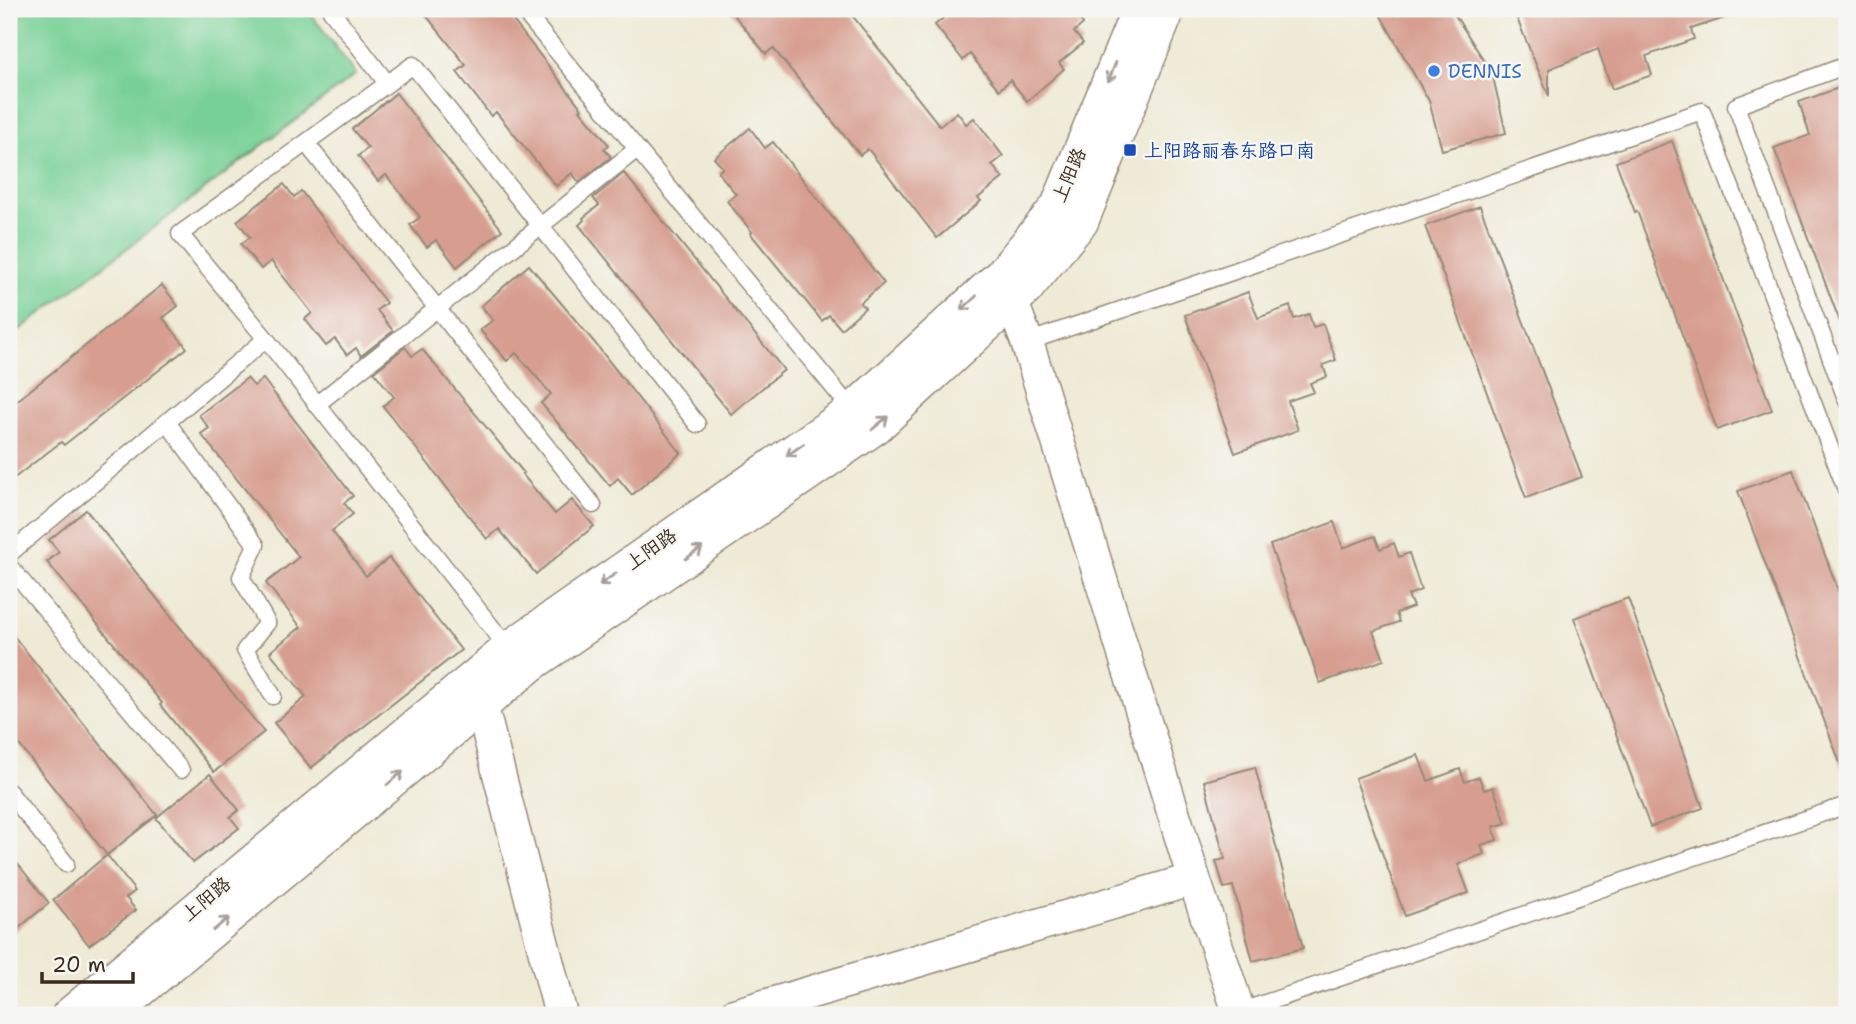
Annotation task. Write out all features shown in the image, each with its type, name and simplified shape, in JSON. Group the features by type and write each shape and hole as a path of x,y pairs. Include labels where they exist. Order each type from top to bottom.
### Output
{"street":[{"name":"上阳路","path":"112,1015 533,664 877,427 1007,288 1057,206 1138,9"},
{"name":"上阳路","path":"68,1015 508,648 852,411 1007,288 1026,290 1082,222 1169,9"},
{"path":"1007,288 1027,342 1238,1012"},
{"path":"474,675 561,1015"},
{"path":"734,1015 1194,879"}],"lane":[{"path":"330,9 387,83"},
{"path":"522,9 852,411"},
{"path":"508,648 266,339 180,234 413,65 697,424"},
{"path":"1847,65 1736,106 1847,401"},
{"path":"1027,342 1702,111 1847,492"},
{"path":"306,143 593,505"},
{"path":"316,405 637,149"},
{"path":"9,554 266,339"},
{"path":"167,422 256,545 241,577 267,623 244,650 273,696"},
{"path":"9,566 181,770"},
{"path":"9,792 66,864"},
{"path":"1238,1012 1847,804"}],"green space":[{"path":"9,9 307,9 356,74 9,338"}],"building":[{"path":"421,9 504,9 609,145 604,149 611,157 579,182 572,173 556,186 496,112 491,116 457,72 466,65"},
{"path":"729,9 847,9 940,126 957,112 966,124 974,118 1003,156 992,165 1003,178 978,198 981,201 937,238 868,149 860,155 773,48 766,54"},
{"path":"954,9 1071,9 1083,24 1074,32 1083,43 1059,63 1064,69 1027,101 1010,80 999,90 970,54 963,60 935,25"},
{"path":"1377,9 1451,9 1492,73 1506,133 1442,150 1429,101"},
{"path":"1513,9 1739,9 1740,13 1691,29 1694,39 1646,56 1652,75 1612,89 1598,49 1549,69 1549,96"},
{"path":"1847,85 1845,335 1774,148 1810,135 1799,102"},
{"path":"396,93 502,230 457,267 436,240 427,247 410,225 420,217 386,175 378,181 358,156 368,148 352,129"},
{"path":"750,128 765,148 773,142 884,283 860,303 865,308 841,329 829,315 822,321 727,201 736,194 718,172 723,168 714,158"},
{"path":"1672,141 1772,410 1717,430 1637,211 1635,212 1616,162"},
{"path":"624,173 784,370 731,414 579,225 583,218 599,205 593,198"},
{"path":"284,184 294,197 301,191 386,303 377,310 393,331 361,356 356,348 347,355 335,339 326,346 305,319 312,313 271,261 261,269 241,244 250,237 237,221"},
{"path":"1480,206 1582,477 1526,498 1425,226"},
{"path":"529,265 594,342 681,453 632,495 618,478 610,486 541,403 551,394 516,353 507,361 480,330 493,320 481,306"},
{"path":"162,285 178,306 163,318 187,348 64,445 61,442 9,482 9,407"},
{"path":"1248,292 1258,318 1290,306 1294,319 1309,314 1313,327 1323,324 1336,360 1323,365 1327,377 1310,383 1314,392 1288,401 1298,430 1235,453 1185,315"},
{"path":"405,347 412,356 422,349 555,514 572,500 594,526 536,574 499,529 487,539 383,406 394,397 374,372"},
{"path":"247,378 254,386 263,379 353,496 344,503 353,514 332,531 366,576 389,558 461,650 311,768 274,723 306,697 270,652 301,627 266,583 299,557 201,434 209,428 199,415"},
{"path":"1793,470 1847,614 1847,776 1738,491"},
{"path":"86,510 264,732 214,772 160,705 162,703 47,562 59,552 49,540"},
{"path":"1334,522 1343,548 1375,536 1380,549 1394,543 1399,557 1409,553 1421,590 1408,595 1413,607 1396,613 1399,622 1373,631 1384,660 1320,683 1270,545"},
{"path":"1628,598 1703,808 1650,827 1574,618"},
{"path":"9,630 157,815 107,855 9,732"},
{"path":"1418,755 1428,781 1460,769 1465,782 1479,777 1484,790 1493,787 1506,823 1493,827 1497,840 1481,845 1484,854 1458,864 1469,893 1405,916 1355,778"},
{"path":"1255,767 1303,948 1253,961 1233,886 1224,888 1216,861 1225,859 1204,781"},
{"path":"210,774 239,810 230,817 239,828 193,863 156,818"},
{"path":"9,853 49,903 9,936"},
{"path":"107,855 135,891 126,898 136,910 89,945 53,900"}],"place":[{"name":"DENNIS","path":"1434,71"},
{"name":"上阳路丽春东路口南","path":"1130,150"}]}
